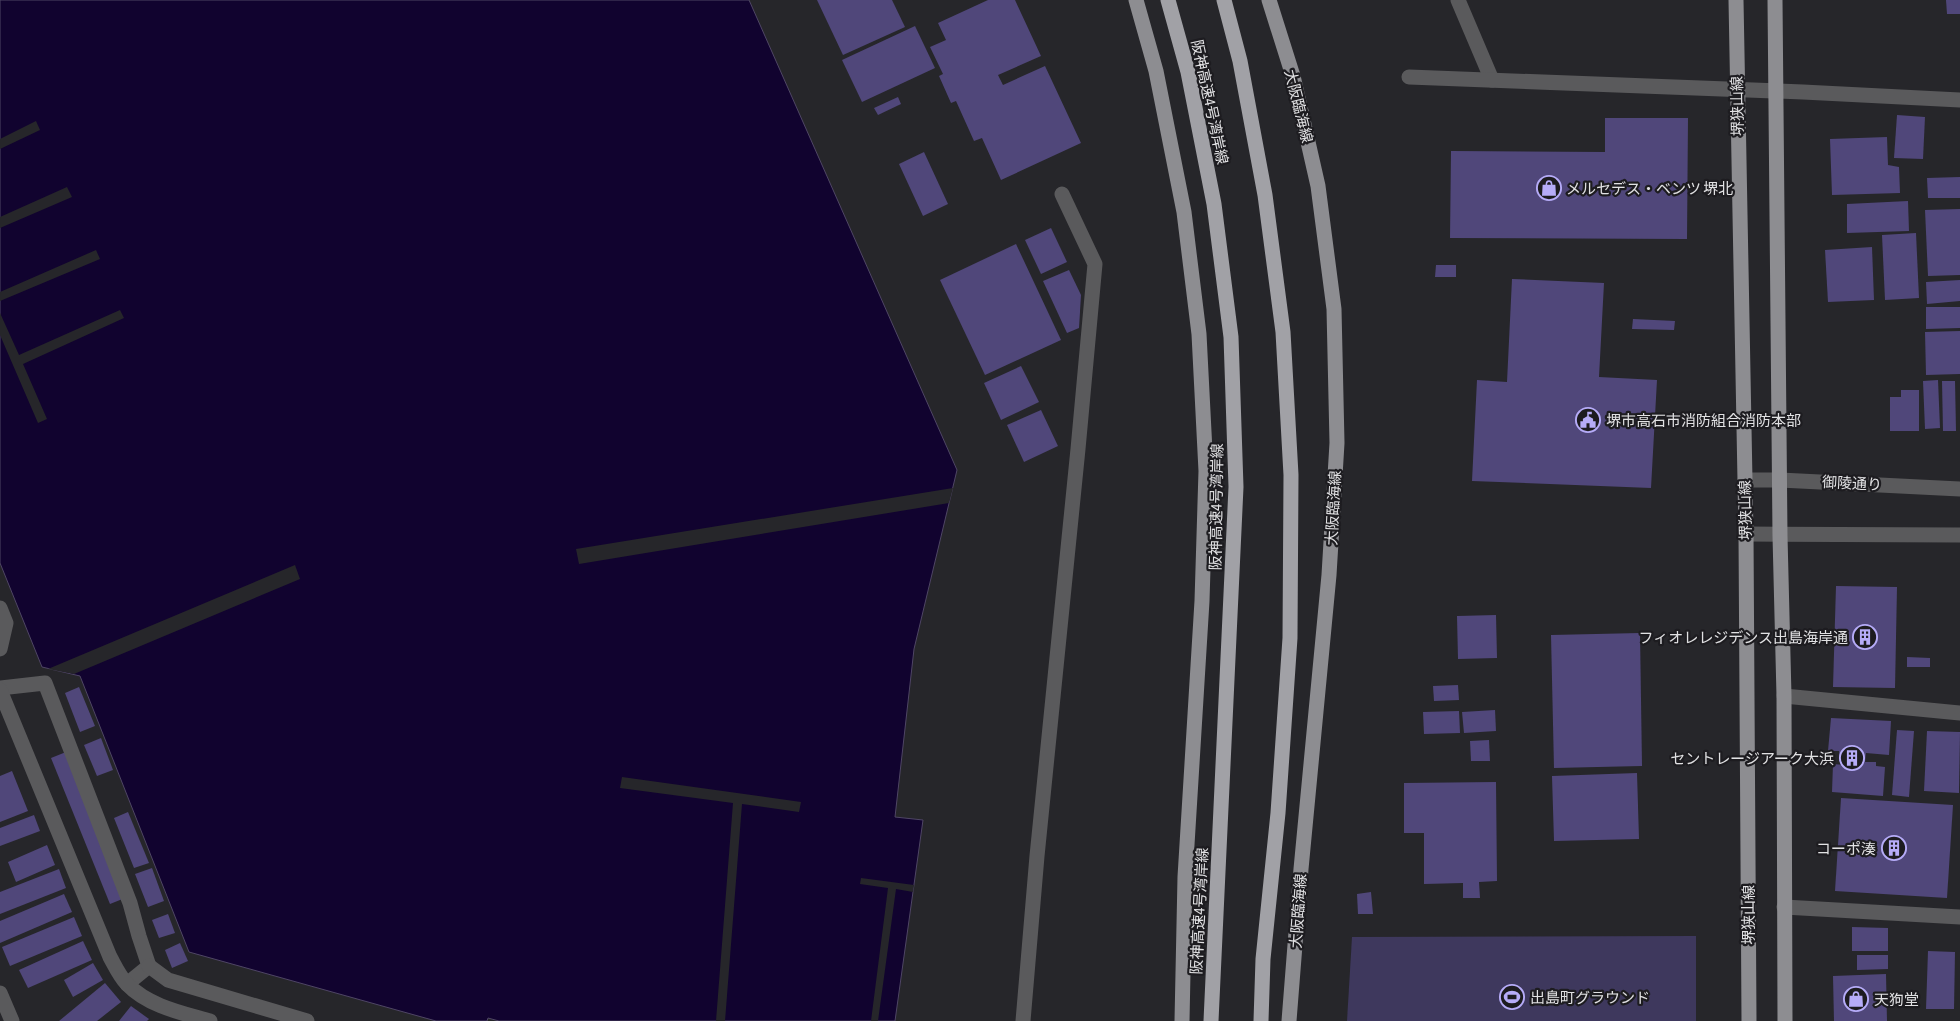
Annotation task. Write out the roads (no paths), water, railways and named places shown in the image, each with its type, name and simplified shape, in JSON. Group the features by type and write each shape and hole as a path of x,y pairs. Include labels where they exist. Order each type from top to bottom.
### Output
{"highway":[{"name":"阪神高速4号湾岸線","path":"1168,0 1188,72 1214,204 1231,337 1236,487 1211,1021"},
{"path":"1224,0 1240,61 1265,195 1283,332 1292,475 1290,638 1278,813 1263,959 1261,1021"}],"main road":[{"path":"1136,0 1156,71 1184,212 1200,334 1206,471 1202,601 1185,877 1182,1021"},
{"name":"大阪臨海線","path":"1269,0 1293,76 1318,186 1334,309 1337,443 1329,575 1301,869 1289,1021"},
{"name":"堺狭山線","path":"1736,0 1746,534 1749,1021"},
{"path":"1774,0 1780,536 1784,696 1785,1021"}],"street":[{"path":"1458,0 1492,80"},
{"path":"1410,77 1960,100"},
{"path":"1023,1021 1037,856 1095,264 1062,194"},
{"name":"御陵通り","path":"1745,480 1960,489"},
{"path":"1746,534 1780,536 1960,536"},
{"path":"0,608 6,623 0,648"},
{"path":"210,1021 177,1012 147,999 127,984 110,958 0,689 46,683 130,903 138,936 149,966 168,980 307,1021"},
{"path":"1784,696 1960,713"},
{"path":"1784,907 1960,917"},
{"path":"127,984 149,966"},
{"path":"0,993 12,1021"}],"place":[{"name":"メルセデス・ベンツ 堺北","path":"1549,188"},
{"name":"堺市高石市消防組合消防本部","path":"1588,420"},
{"name":"フィオレレジデンス出島海岸通","path":"1865,637"},
{"name":"セントレージアーク大浜","path":"1852,758"},
{"name":"コーポ湊","path":"1894,848"},
{"name":"出島町グラウンド","path":"1512,997"},
{"name":"天狗堂","path":"1856,999"}]}
